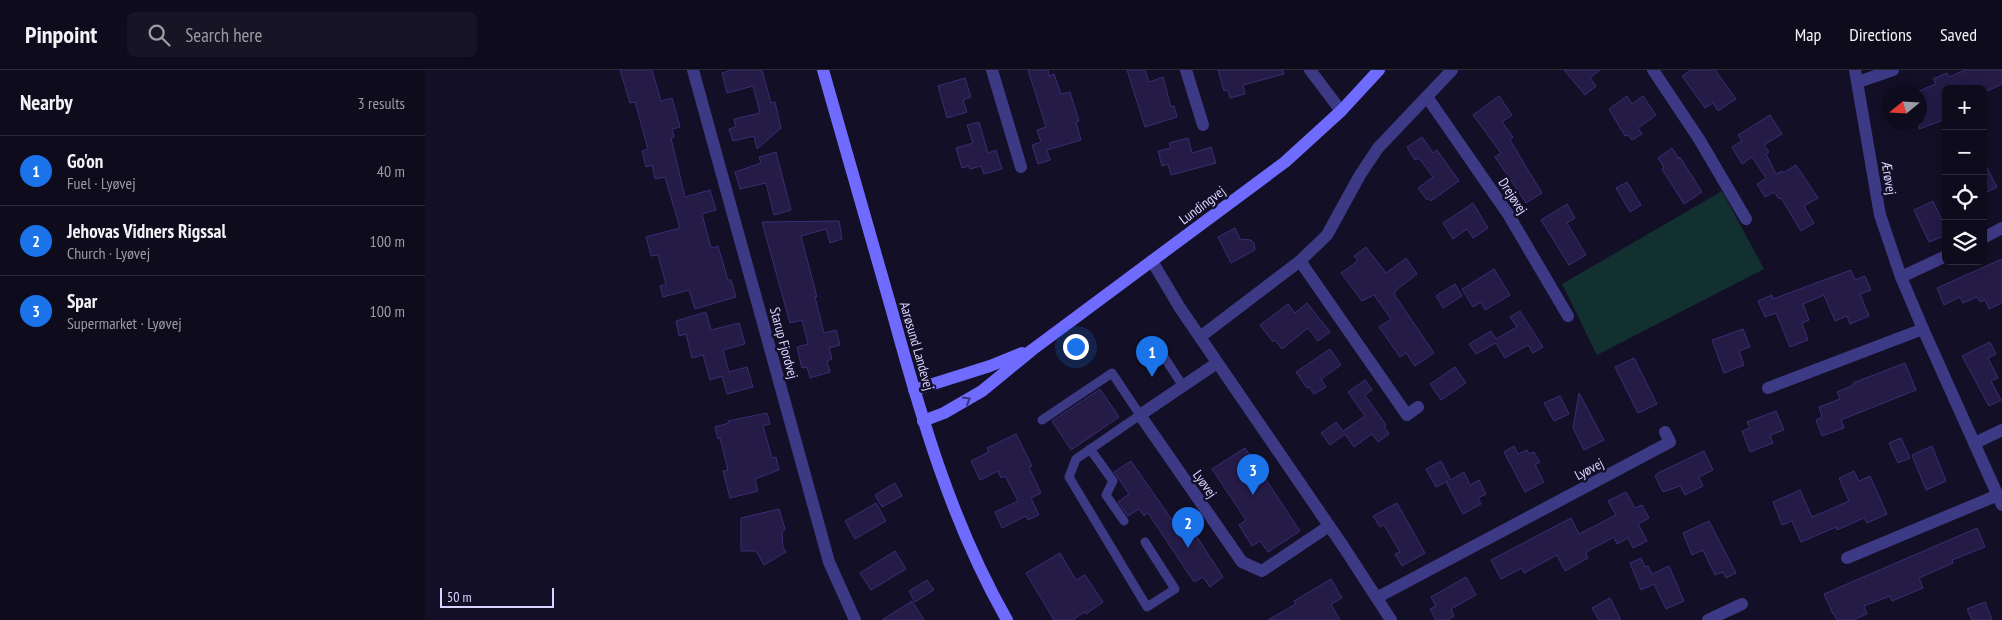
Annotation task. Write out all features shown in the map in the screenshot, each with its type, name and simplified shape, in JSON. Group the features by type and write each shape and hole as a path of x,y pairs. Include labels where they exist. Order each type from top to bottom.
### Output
{"street":[{"name":"Starup Fjordvej","path":"693,70 829,562 855,620"},
{"name":"Aarøsund Landevej","path":"823,70 923,421 957,518 991,594 1007,620"},
{"path":"992,70 1021,167"},
{"path":"1186,70 1203,125"},
{"path":"1310,70 1341,112"},
{"name":"Lundingvej","path":"923,421 944,413 973,397 1031,350 1285,162 1341,112 1379,70"},
{"path":"1200,337 1300,261 1327,235 1378,148 1452,70"},
{"path":"1653,70 1699,138 1746,219"},
{"name":"Ærøvej","path":"1847,558 2000,500 1923,330 1901,276 1880,215 1857,76 1893,70"},
{"name":"Drejøvej","path":"1427,97 1508,214 1568,316"},
{"path":"1987,236 2002,228"},
{"path":"1901,276 1942,258"},
{"path":"1151,261 1217,363 1391,620"},
{"path":"1300,261 1407,415 1418,408"},
{"path":"1768,388 1923,330"},
{"name":"Lundingvej","path":"913,390 990,366 1031,350"},
{"path":"1140,415 1217,363"},
{"name":"Lyøvej","path":"1140,415 1242,562 1262,571 1329,526"},
{"path":"1975,443 2002,430"},
{"name":"Lyøvej","path":"1377,597 1671,442 1665,432"},
{"path":"1708,620 1742,604"}],"lane":[{"path":"1164,357 1183,386"},
{"path":"1042,420 1112,373 1140,415 1076,459 1069,477 1147,608 1175,589 1145,542"},
{"path":"1091,449 1113,482 1106,495 1124,521"}],"green space":[{"path":"1722,191 1764,269 1597,355 1562,284"}],"building":[{"path":"620,70 652,70 661,101 672,98 680,127 672,129 674,137 671,138 685,197 710,190 716,210 702,214 711,248 718,246 728,280 731,280 736,297 695,309 689,290 663,297 660,286 666,284 658,255 651,256 646,237 680,228 665,177 655,179 652,165 646,167 642,151 648,149 635,102 630,103"},
{"path":"732,70 762,70 771,103 775,102 781,128 757,149 754,136 733,141 729,129 736,127 734,119 760,113 753,86 727,93 722,73"},
{"path":"1028,70 1048,70 1049,76 1054,74 1061,94 1070,92 1079,121 1076,122 1081,140 1047,150 1050,160 1038,164 1032,145 1041,142 1037,130 1046,127"},
{"path":"1127,70 1145,70 1149,82 1163,77 1171,107 1174,106 1177,117 1145,127"},
{"path":"1218,70 1283,70 1284,74 1243,85 1245,94 1230,98 1228,90 1224,91"},
{"path":"1564,70 1600,70 1590,78 1596,86 1585,95"},
{"path":"1691,70 1715,70 1736,99 1718,111 1713,103 1705,108 1682,76"},
{"path":"1965,70 2002,70 2002,84 1987,91 1987,85 1942,85 1942,120 1927,126 1927,88 1936,84 1933,79 1947,73 1949,77"},
{"path":"965,78 971,97 963,100 967,112 947,118 938,86"},
{"path":"1499,96 1512,115 1502,122 1513,137 1510,140 1542,193 1526,203 1495,157 1501,153 1473,115"},
{"path":"1627,96 1632,104 1643,96 1656,115 1638,128 1642,134 1632,140 1628,135 1625,136 1609,109"},
{"path":"1770,115 1782,134 1764,145 1769,152 1766,154 1776,174 1782,171 1783,173 1796,165 1818,198 1804,206 1814,223 1801,231 1781,198 1779,199 1774,192 1765,197 1757,184 1766,178 1752,157 1742,164 1732,147 1742,141 1738,135"},
{"path":"979,122 988,153 996,150 1002,169 984,174 981,166 970,169 969,166 962,168 956,148 973,143 967,125"},
{"path":"1422,137 1433,153 1437,150 1459,181 1431,201 1429,198 1427,200 1418,188 1433,177 1419,158 1415,160 1407,147"},
{"path":"1188,138 1192,153 1211,147 1216,163 1171,175 1168,164 1162,166 1158,151 1171,148 1169,143"},
{"path":"1672,148 1679,159 1680,157 1702,192 1684,204 1662,169 1664,167 1658,158"},
{"path":"776,152 791,210 774,215 766,183 740,189 735,172 761,163 759,157"},
{"path":"1987,168 1997,187 1987,192"},
{"path":"1627,182 1641,205 1630,212 1616,188"},
{"path":"1933,201 1942,220 1942,237 1929,242 1914,210"},
{"path":"1473,203 1488,228 1473,238 1467,229 1453,239 1443,223"},
{"path":"1567,204 1575,218 1567,223 1586,255 1569,265 1541,220"},
{"path":"839,221 842,239 830,243 826,229 801,236 824,333 836,330 840,345 829,348 832,359 827,361 830,372 810,378 807,367 802,368 797,347 808,344 802,320 790,323 762,222"},
{"path":"1235,228 1240,239 1251,240 1254,243 1255,250 1231,263 1218,237"},
{"path":"1366,247 1386,273 1406,258 1417,274 1395,291 1394,294 1434,353 1415,366 1406,353 1400,357 1379,327 1391,319 1374,295 1362,301 1341,273 1358,261 1354,256"},
{"path":"2002,259 2002,303 1989,309 1985,300 1980,302 1977,297 1963,303 1960,297 1944,305 1937,288"},
{"path":"1494,269 1510,295 1485,310 1481,302 1473,307 1462,289"},
{"path":"1851,270 1855,280 1865,276 1871,290 1860,294 1869,316 1850,324 1847,316 1835,321 1824,295 1803,304 1809,320 1802,323 1808,340 1790,347 1776,313 1765,317 1758,301 1772,295 1773,299"},
{"path":"1455,284 1462,296 1443,308 1436,296"},
{"path":"1307,303 1330,332 1318,341 1308,328 1282,349 1275,340 1273,342 1260,325 1288,304 1295,313"},
{"path":"1520,311 1543,347 1533,353 1528,345 1505,358 1496,343 1476,354 1469,344 1491,331 1496,339 1517,327 1510,317"},
{"path":"706,312 711,330 739,323 745,344 723,350 729,372 747,367 753,387 727,394 722,376 710,380 703,355 692,358 686,334 679,336 676,321"},
{"path":"1743,329 1750,347 1739,351 1744,365 1724,373 1712,340"},
{"path":"1990,342 1996,354 1988,358 1998,378 1991,381 2001,400 1989,406 1962,356"},
{"path":"1330,349 1341,365 1321,379 1326,387 1314,394 1309,387 1307,388 1296,372"},
{"path":"1634,358 1657,404 1638,413 1615,367"},
{"path":"1905,363 1916,390 1841,420 1844,428 1822,436 1816,420 1822,417 1819,407 1840,399 1837,392 1854,385 1853,383"},
{"path":"1455,367 1466,383 1441,400 1430,384"},
{"path":"1365,380 1372,390 1365,395 1386,425 1384,426 1389,434 1378,442 1372,434 1354,447 1345,434 1330,445 1321,433 1336,422 1343,431 1365,416 1348,392"},
{"path":"1100,389 1119,417 1071,450 1052,421"},
{"path":"1579,393 1604,440 1584,450 1573,428"},
{"path":"1560,396 1569,414 1554,421 1544,403"},
{"path":"1776,411 1784,430 1770,435 1773,443 1750,452 1742,431 1750,428 1747,422"},
{"path":"767,413 770,424 763,426 772,458 776,457 779,470 755,479 758,491 730,498 723,471 728,470 720,438 718,439 715,427 729,423 728,421"},
{"path":"1016,434 1032,466 1029,467 1041,493 1031,498 1039,515 1028,520 1026,516 1002,528 995,512 1018,501 1005,476 1001,478 998,471 980,480 971,461 989,452 987,448"},
{"path":"1901,438 1910,458 1898,463 1889,443"},
{"path":"1514,446 1518,454 1527,450 1529,454 1534,452 1540,462 1535,465 1544,482 1525,492 1504,452"},
{"path":"1932,446 1946,481 1926,490 1912,455"},
{"path":"1245,448 1300,531 1268,552 1260,541 1252,546 1239,525 1246,520 1212,469"},
{"path":"1704,451 1713,470 1699,477 1703,486 1685,495 1680,486 1663,492 1655,476 1658,473"},
{"path":"1131,461 1172,520 1182,514 1223,577 1210,587 1203,577 1194,582 1148,513 1144,516 1139,509 1128,516 1118,502 1129,494 1114,472"},
{"path":"1441,461 1451,480 1464,472 1470,485 1479,480 1486,494 1478,498 1481,504 1463,514 1446,482 1436,487 1426,469"},
{"path":"1854,471 1859,481 1870,476 1887,514 1867,523 1864,518 1837,530 1836,527 1801,542 1792,521 1782,525 1773,502 1800,490 1812,517 1849,501 1839,478"},
{"path":"895,483 902,496 882,507 875,495"},
{"path":"1626,492 1635,508 1642,505 1649,518 1638,524 1647,541 1633,548 1628,538 1617,544 1614,537 1588,551 1586,553 1588,558 1565,571 1557,555 1524,573 1522,568 1501,579 1491,560 1571,518 1579,534 1616,515 1608,501"},
{"path":"876,503 886,521 855,539 845,521"},
{"path":"1397,503 1425,553 1402,566 1395,554 1400,552 1384,525 1380,527 1373,516"},
{"path":"779,509 785,529 782,533 783,547 786,552 764,565 756,551 741,551 741,518"},
{"path":"1709,521 1736,573 1726,578 1723,572 1715,575 1703,550 1692,555 1683,533"},
{"path":"1977,528 1985,547 1952,560 1953,563 1919,578 1923,588 1892,601 1890,596 1864,606 1867,614 1853,620 1837,620 1833,614 1824,594"},
{"path":"895,551 906,569 871,590 860,573"},
{"path":"1060,553 1076,580 1085,575 1103,602 1086,614 1084,612 1073,620 1054,620 1026,573"},
{"path":"1641,558 1645,567 1648,566 1652,574 1669,566 1684,601 1666,609 1654,584 1641,590 1630,563"},
{"path":"1466,577 1476,595 1451,609 1454,616 1448,620 1436,620 1430,609 1436,606 1431,597"},
{"path":"1331,579 1342,598 1331,604 1340,620 1268,620 1296,604 1294,601"},
{"path":"927,580 934,590 915,602 909,591"},
{"path":"1610,598 1621,620 1599,620 1592,608"},
{"path":"912,601 924,620 882,620"},
{"path":"1985,602 1992,620 1972,620 1967,609"}],"place":[{"name":"Go'on","path":"1152,377"},
{"name":"Spar","path":"1253,495"},
{"name":"Jehovas Vidners Rigssal","path":"1188,548"}]}
